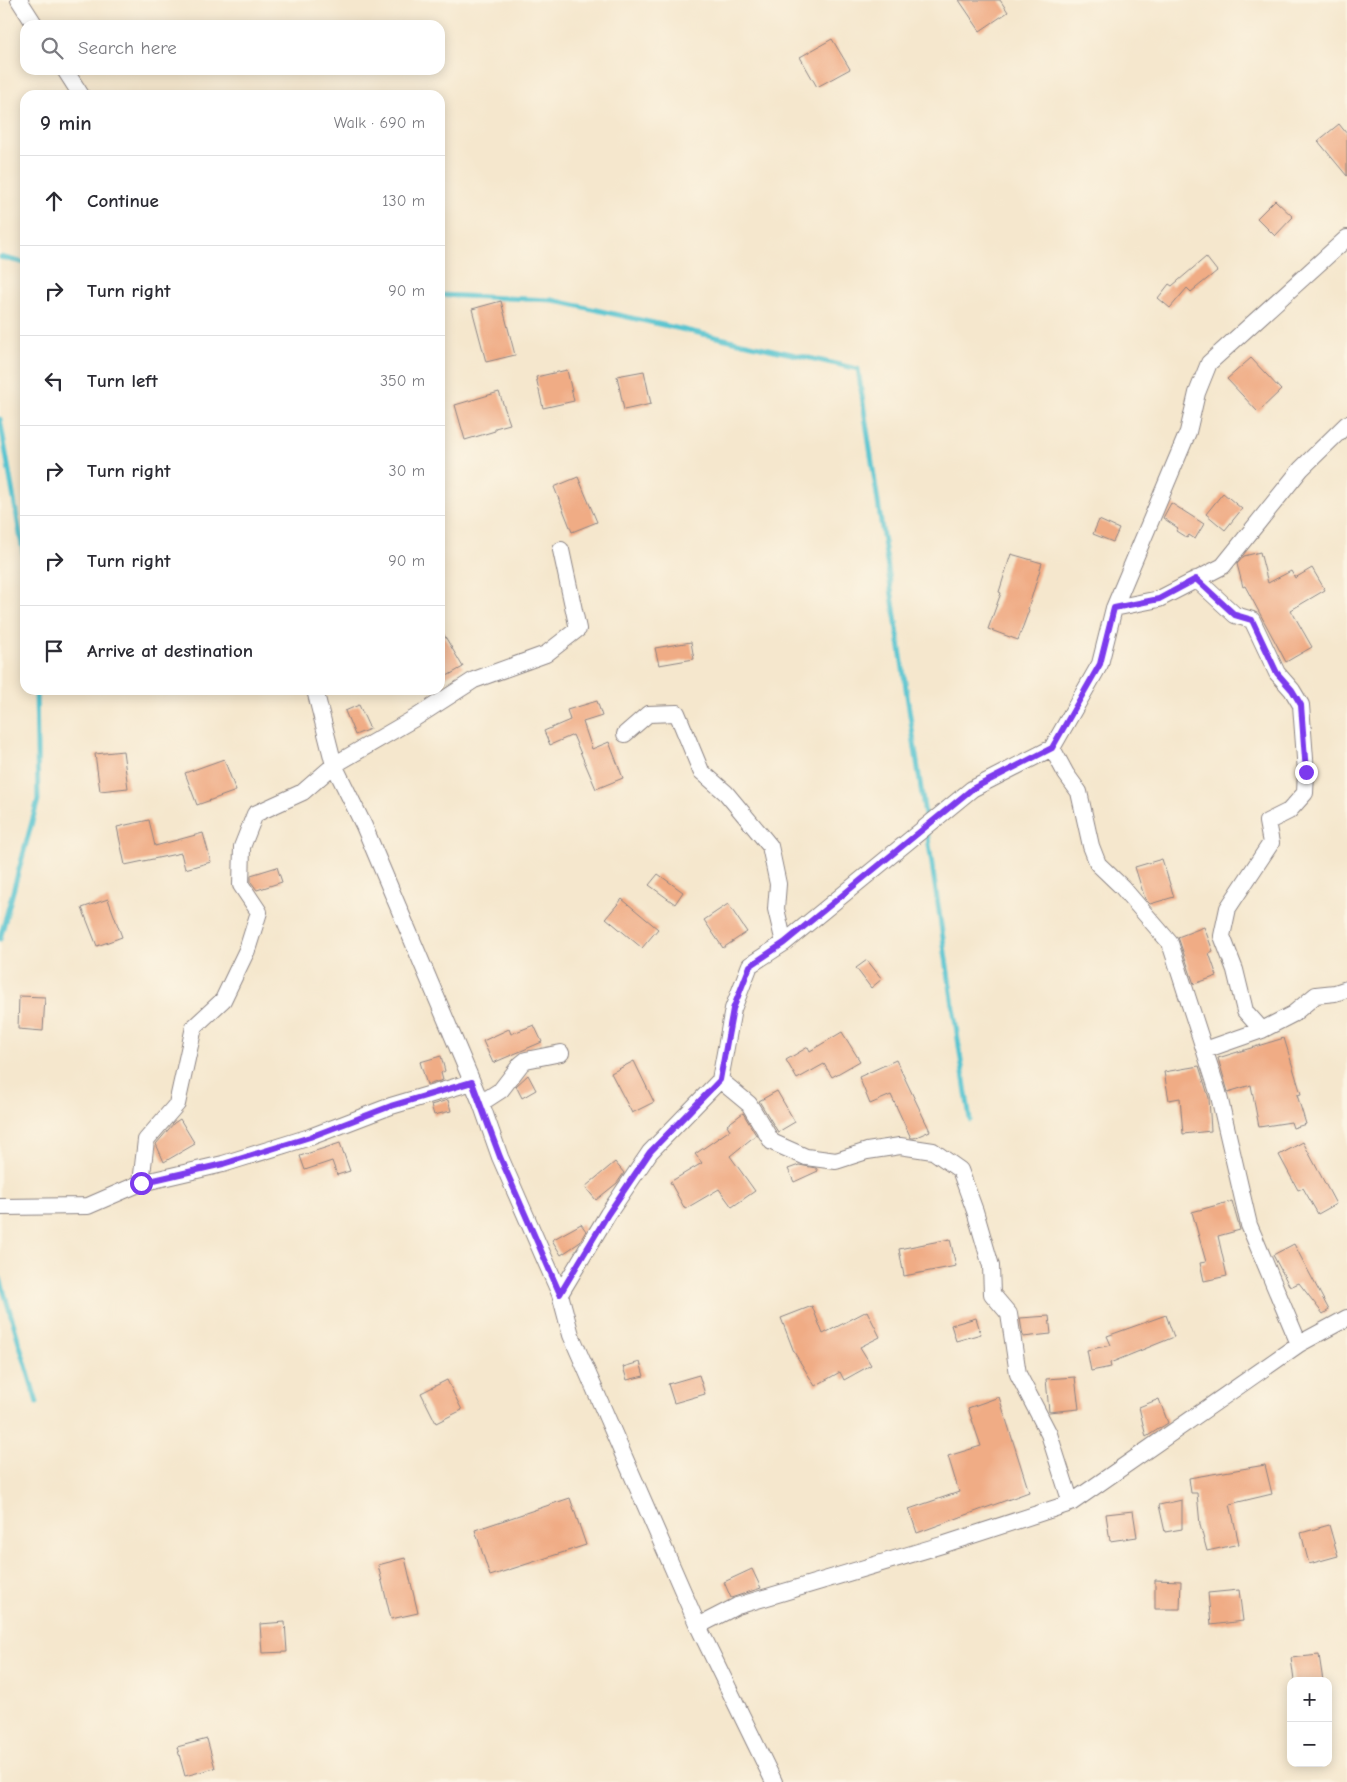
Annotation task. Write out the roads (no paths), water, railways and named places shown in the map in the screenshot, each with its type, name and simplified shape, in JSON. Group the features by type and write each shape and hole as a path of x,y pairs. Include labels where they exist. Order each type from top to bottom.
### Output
{"street":[{"path":"19,0 32,20"},
{"path":"68,75 78,90"},
{"path":"560,1294 608,1214 650,1152 720,1080 733,1009 750,966 784,943 972,789 1052,748 1100,664 1114,608 1188,432 1197,394 1209,363 1347,238"},
{"path":"1114,608 1159,599 1222,566 1301,468 1347,424"},
{"path":"141,1183 146,1140 177,1104 194,1027 223,1000 247,950 259,912 241,885 242,847 255,814 303,792 334,765 415,718 474,680 546,654 578,629 561,550"},
{"path":"1196,579 1235,615 1252,620 1277,673 1292,690 1301,705 1306,772 1305,794 1289,811 1267,822 1271,843 1228,908 1222,936 1235,970 1245,1011 1262,1030"},
{"path":"316,695 334,765 364,826 481,1103 500,1157 560,1294 575,1344 698,1626 774,1782"},
{"path":"625,734 648,714 677,713 701,771 726,792 770,846 778,884 776,909 784,943"},
{"path":"1052,748 1066,774 1079,792 1091,846 1098,864 1122,887 1170,943 1218,1092 1250,1225 1299,1344"},
{"path":"1205,1050 1262,1030 1293,1014 1316,995 1335,993 1347,989"},
{"path":"481,1103 501,1090 526,1060 562,1053"},
{"path":"720,1080 749,1104 772,1142 806,1156 836,1161 867,1151 900,1146 934,1151 960,1170 975,1210 991,1266 992,1294 1009,1314 1018,1374 1048,1434 1071,1503"},
{"path":"0,1207 88,1206 141,1183 223,1164 310,1137 391,1106 472,1082"},
{"path":"698,1626 737,1606 945,1544 1071,1503 1299,1344 1347,1318"}],"waterway":[{"path":"0,257 20,262"},
{"path":"445,295 552,300 858,369 926,822"},
{"path":"0,419 20,534"},
{"path":"0,939 38,800 36,695"},
{"path":"927,831 970,1120"},
{"path":"0,1278 37,1403"}]}
